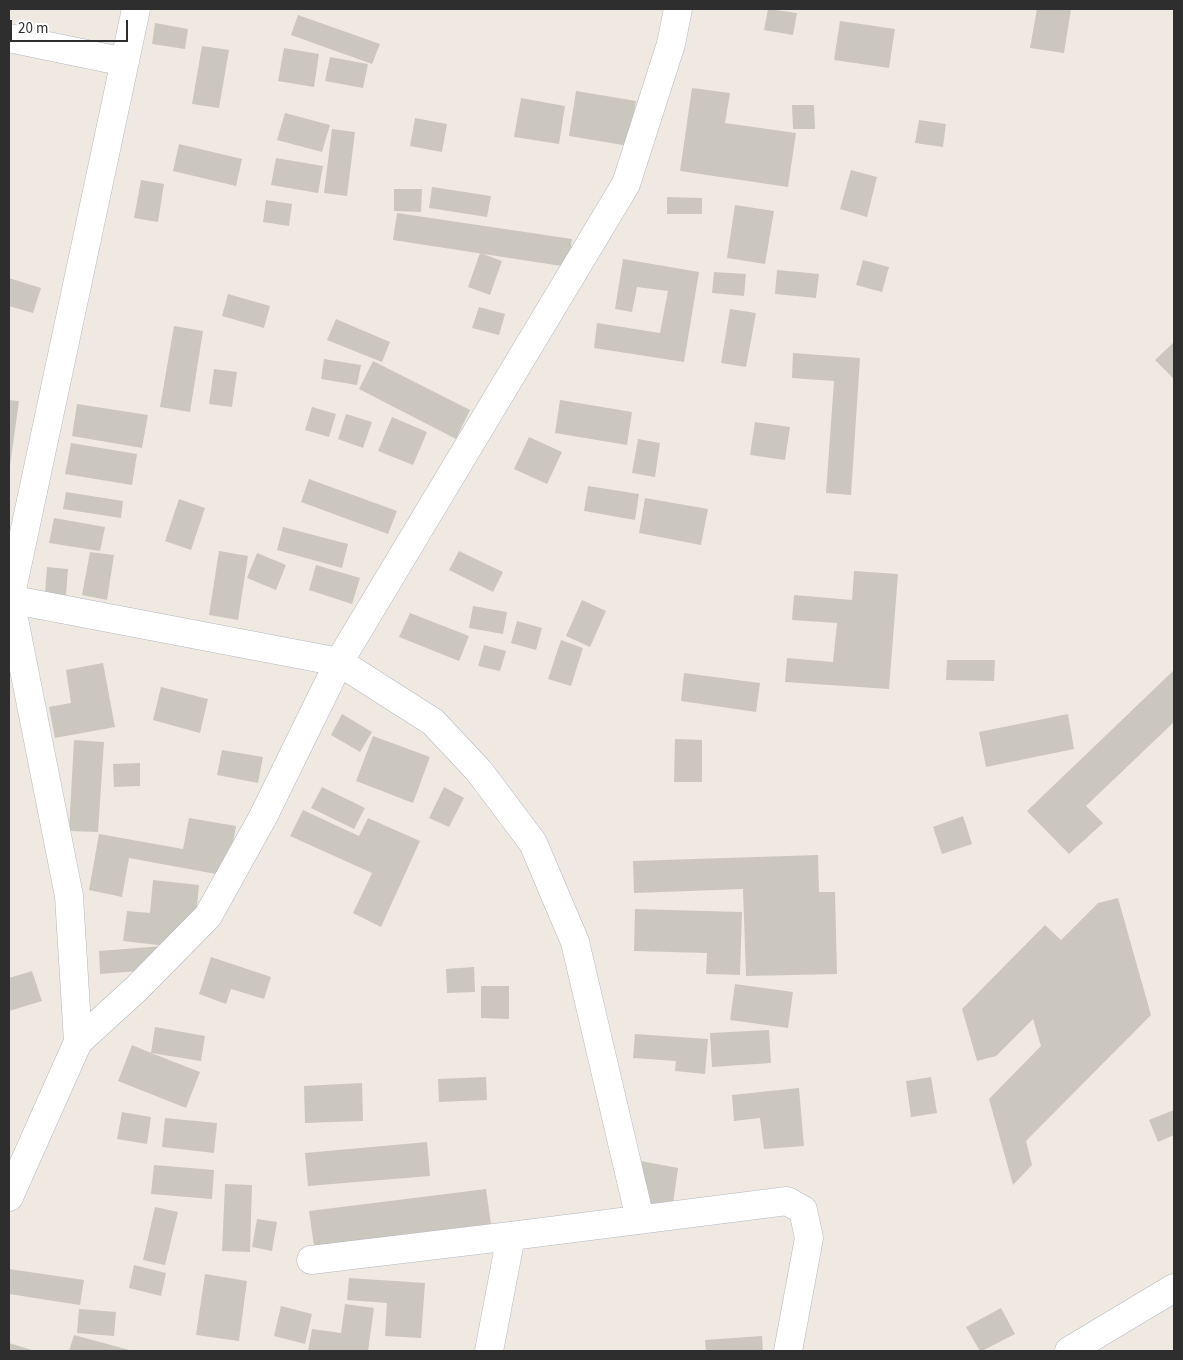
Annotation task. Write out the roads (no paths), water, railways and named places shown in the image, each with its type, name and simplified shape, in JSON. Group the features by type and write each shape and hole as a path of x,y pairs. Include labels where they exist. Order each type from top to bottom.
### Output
{"street":[{"path":"78,1042 69,896 10,599 136,9"},
{"path":"9,1197 78,1042 136,989 208,916 263,818 339,662 626,184 670,44 678,9"},
{"path":"9,38 125,62"},
{"path":"10,599 339,662 432,722 479,771 533,843 575,942 640,1219"},
{"path":"311,1260 788,1201 802,1210 809,1238 788,1351"},
{"path":"489,1351 511,1236"},
{"path":"1069,1351 1174,1288"}]}
